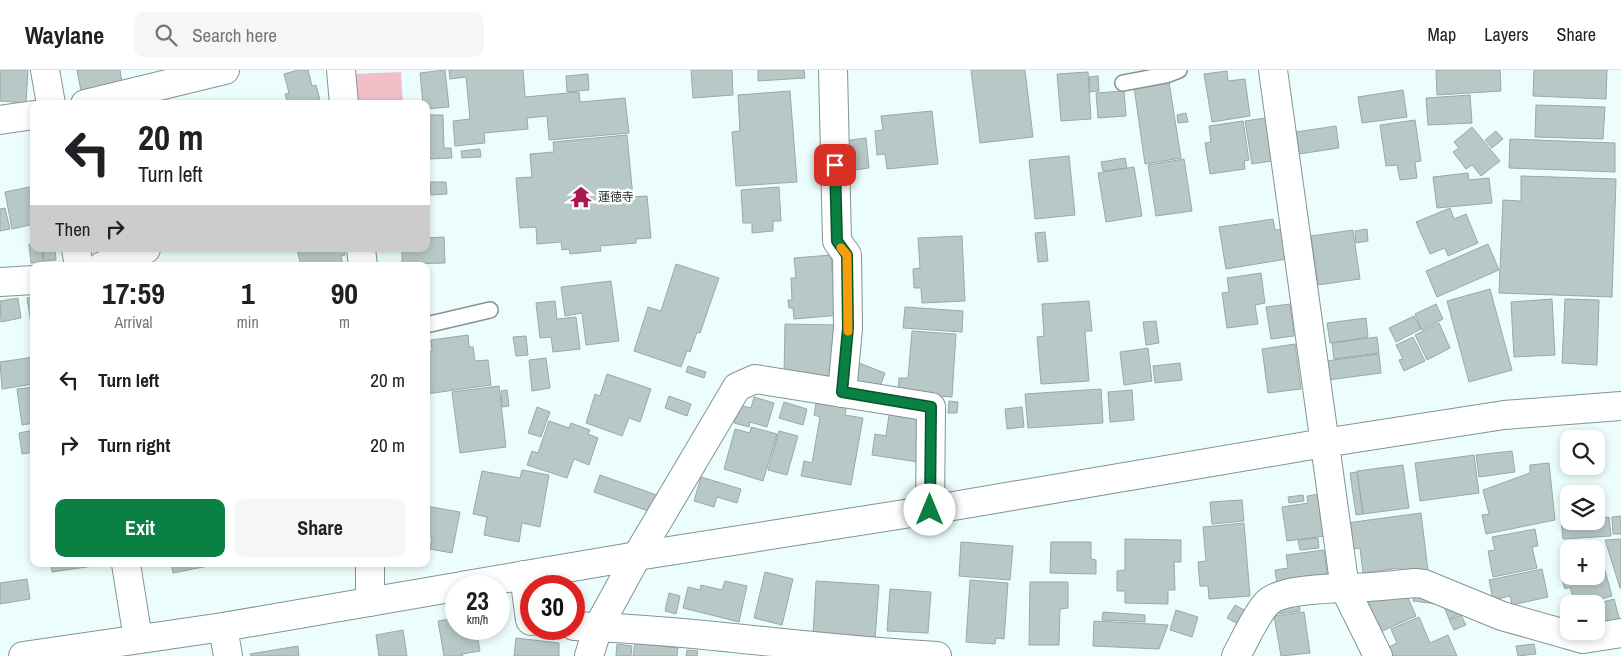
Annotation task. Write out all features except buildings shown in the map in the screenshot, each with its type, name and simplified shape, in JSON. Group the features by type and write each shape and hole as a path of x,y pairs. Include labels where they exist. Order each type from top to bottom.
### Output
{"street":[{"path":"45,70 50,100"},
{"path":"101,100 225,70"},
{"path":"341,70 344,100"},
{"path":"833,70 837,241 847,255 848,328 842,392"},
{"path":"1273,70 1345,589 1378,656"},
{"path":"0,120 30,116"},
{"path":"112,262 138,252"},
{"path":"0,282 30,280"},
{"path":"589,656 586,627 637,556 738,387 755,379 931,407 930,510"},
{"path":"524,575 1504,415 1621,406"},
{"path":"126,567 138,639"},
{"path":"370,567 370,602"},
{"path":"1236,656 1260,612 1268,602 1278,596 1324,588 1345,589 1415,583 1424,584 1502,616 1583,639 1621,633"},
{"path":"23,656 224,627 445,589"},
{"path":"224,627 228,656"},
{"path":"586,627 737,647 937,656"}],"lane":[{"path":"1123,83 1166,75 1179,70"},
{"path":"430,324 490,310"}],"shaded area":[{"path":"401,72 403,100 355,100 353,74"}],"slow traffic":[{"path":"841,248 847,255 848,331"}],"place":[{"name":"蓮徳寺","path":"581,197"}],"route":[{"path":"835,165 837,241 847,255 848,328 842,392 931,407 930,510"}]}
